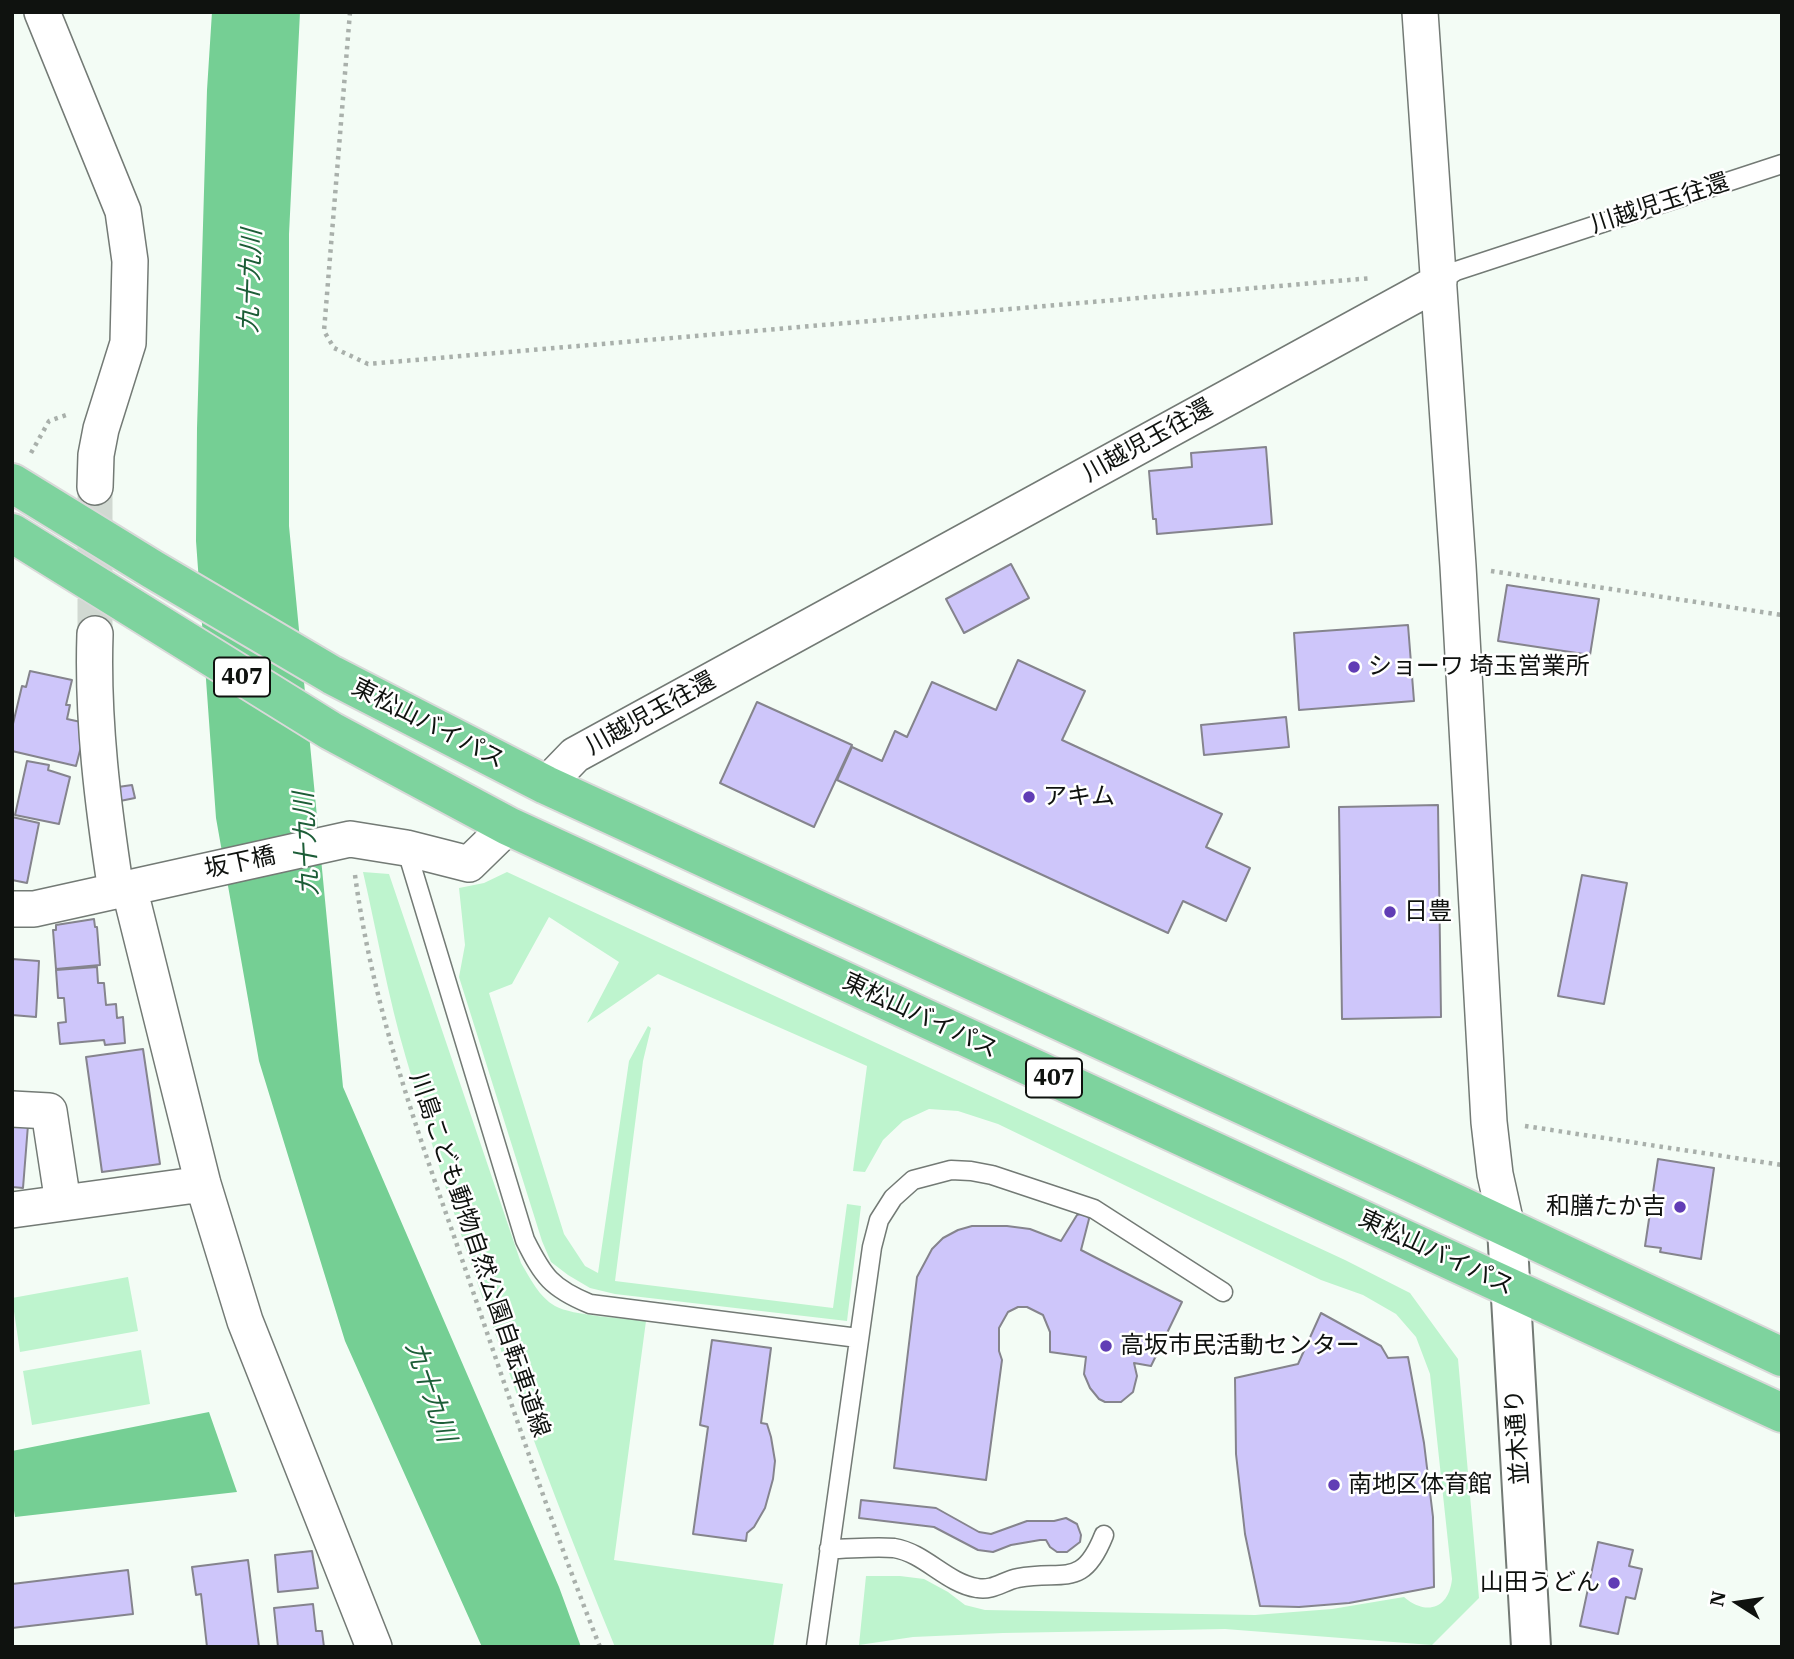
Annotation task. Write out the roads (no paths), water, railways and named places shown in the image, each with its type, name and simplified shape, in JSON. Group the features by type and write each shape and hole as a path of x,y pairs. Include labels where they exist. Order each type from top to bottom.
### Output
{"highway":[{"name":"東松山バイパス","path":"19,473 152,569 332,675 546,785 1782,1357"},
{"name":"東松山バイパス","path":"12,533 499,835 1510,1287 1782,1413"}],"street":[{"path":"43,12 122,211 130,261 128,343 96,455 95,487"},
{"path":"1420,12 1458,566 1489,1122 1495,1174 1507,1228"},
{"name":"川越児玉往還","path":"546,785 575,755 1438,282"},
{"path":"94,634 94,693 105,815 122,889 203,1184 245,1321 374,1647"},
{"path":"406,848 468,864 499,835"},
{"name":"坂下橋","path":"12,909 34,909 122,889 352,853 406,848"},
{"path":"12,1109 49,1111 63,1203"},
{"path":"12,1210 203,1184"},
{"name":"並木通り","path":"1507,1228 1531,1647"}],"lane":[{"name":"川越児玉往還","path":"1438,282 1457,271 1782,164"},
{"path":"406,848 525,1240 541,1271 564,1294 590,1304 858,1338"},
{"path":"816,1647 872,1247 880,1220 893,1198 913,1180 951,1170 992,1175 1094,1209 1223,1292"},
{"path":"830,1549 895,1548 913,1555 951,1578 976,1588 994,1588 1014,1578 1064,1576 1084,1569 1095,1557 1104,1535"}],"water":[{"name":"九十九川","path":"212,12 300,12 289,234 289,526 343,1087 559,1587 581,1647 482,1647 345,1341 259,1061 216,818 196,541 207,90"},
{"path":"209,1412 237,1492 15,1517 12,1498 12,1451"}],"tunnel":[{"path":"95,487 95,634"}],"place":[{"name":"ショーワ 埼玉営業所","path":"1354,667"},
{"name":"アキム","path":"1029,797"},
{"name":"日豊","path":"1390,912"},
{"name":"和膳たか吉","path":"1680,1207"},
{"name":"高坂市民活動センター","path":"1106,1346"},
{"name":"南地区体育館","path":"1334,1485"},
{"name":"山田うどん","path":"1614,1583"}]}
